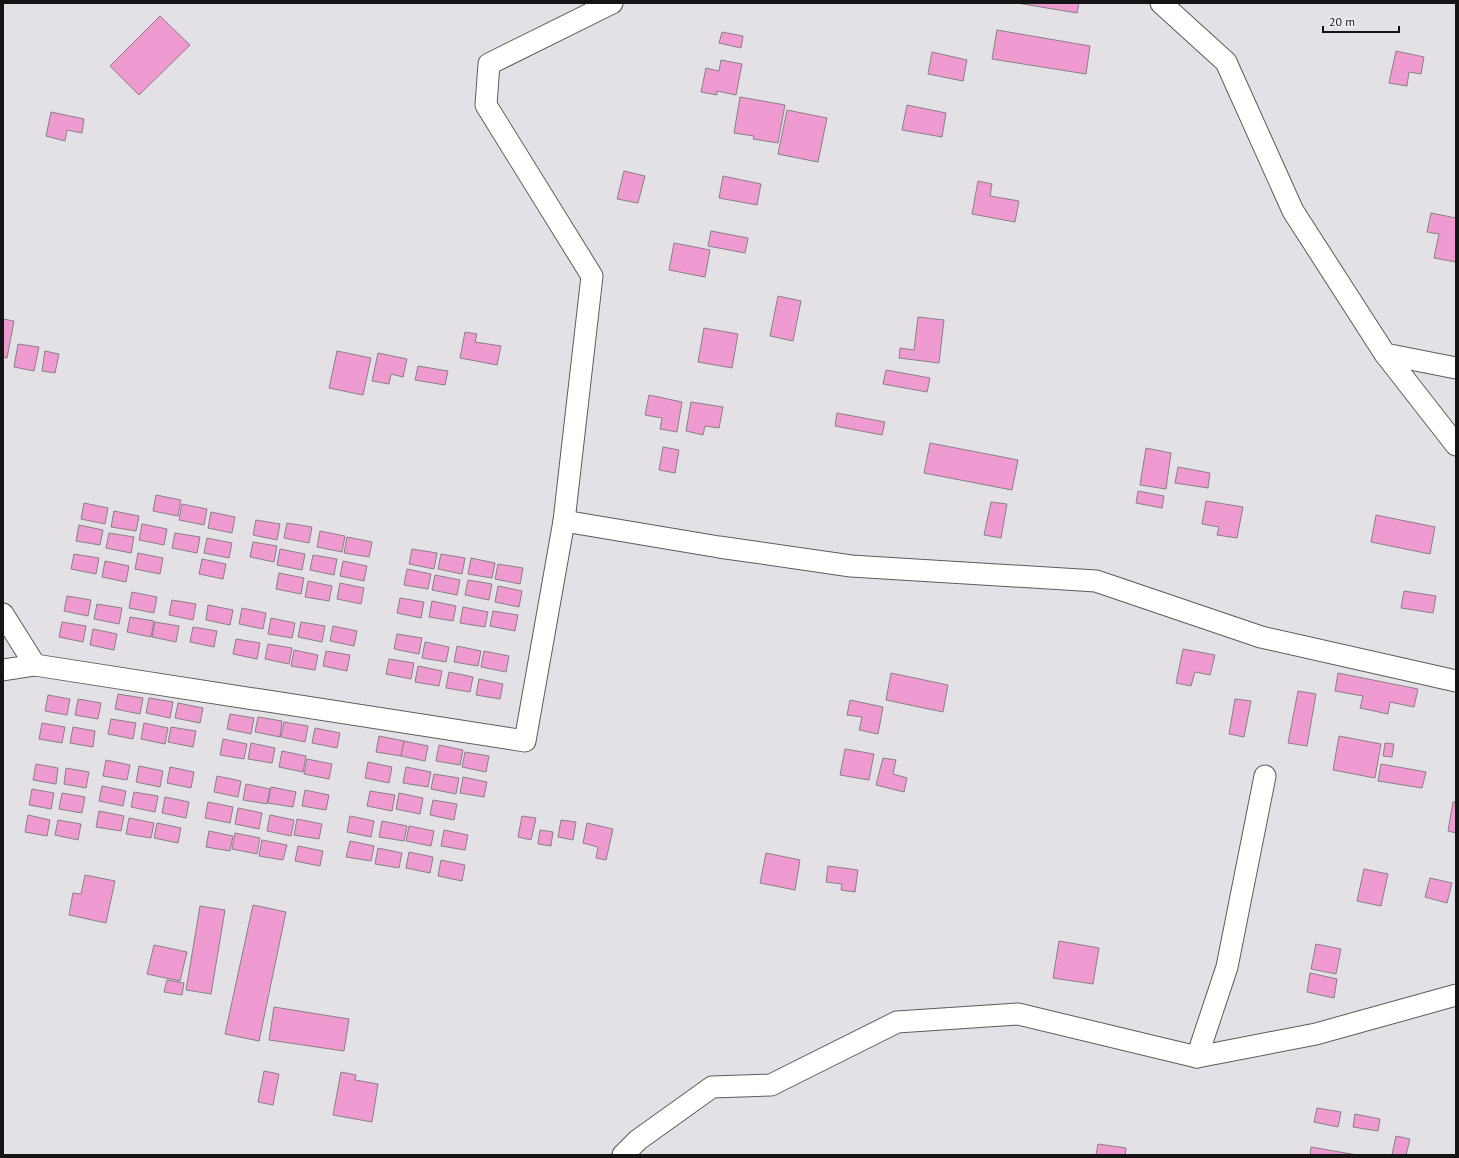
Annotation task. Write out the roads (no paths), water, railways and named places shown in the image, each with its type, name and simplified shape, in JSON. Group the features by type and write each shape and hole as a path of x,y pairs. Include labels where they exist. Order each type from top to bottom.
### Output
{"street":[{"path":"3,670 35,665 525,741 564,521 592,276 486,105 489,64 612,3"},
{"path":"1161,3 1226,62 1294,210 1385,354 1456,445"},
{"path":"1385,354 1456,368"},
{"path":"564,521 719,547 851,566 1096,581 1262,638 1456,681"},
{"path":"3,614 35,665"},
{"path":"1197,1057 1228,967 1265,776"},
{"path":"623,1155 638,1140 712,1087 770,1085 897,1022 1018,1014 1197,1057 1316,1034 1456,995"}]}
